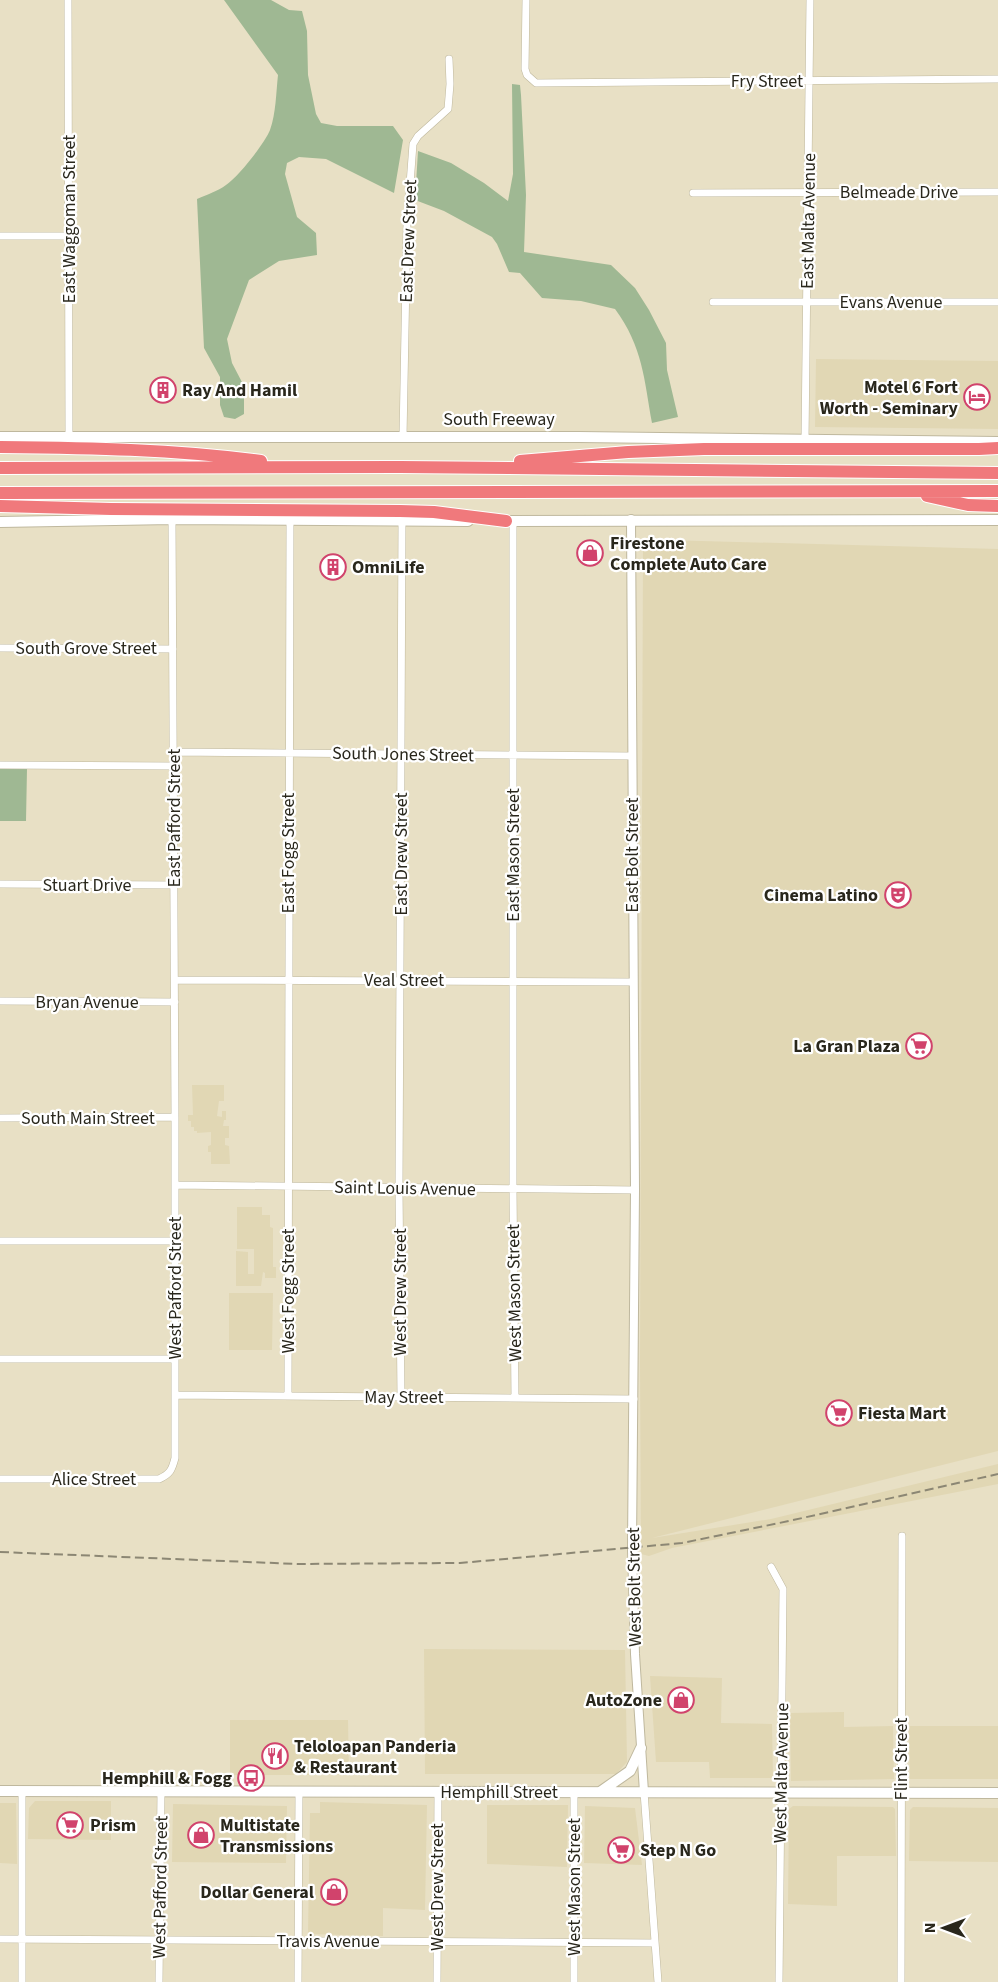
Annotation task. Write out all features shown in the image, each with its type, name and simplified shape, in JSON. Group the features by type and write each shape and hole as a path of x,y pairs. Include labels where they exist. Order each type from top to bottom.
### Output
{"highway":[{"path":"0,447 208,454 304,467"},
{"path":"444,467 628,452 682,450 998,448"},
{"path":"0,468 444,467 998,473"},
{"path":"905,491 968,505 998,506"},
{"path":"0,493 998,491"},
{"path":"0,506 400,511 434,512 510,521"}],"main road":[{"name":"South Freeway","path":"0,437 579,437 998,442"},
{"path":"0,522 172,519 998,520"},
{"path":"600,1792 630,1771 641,1748"},
{"name":"Hemphill Street","path":"0,1791 998,1793"}],"street":[{"name":"East Waggoman Street","path":"68,0 69,438"},
{"name":"Fry Street","path":"526,0 525,69 527,75 536,83 998,79"},
{"name":"East Malta Avenue","path":"805,441 810,0"},
{"name":"East Drew Street","path":"403,437 407,224 413,144 418,136 448,109 450,84 448,59"},
{"name":"Belmeade Drive","path":"693,192 998,192"},
{"path":"0,236 70,236"},
{"name":"Evans Avenue","path":"713,302 998,302"},
{"name":"East Pafford Street","path":"172,519 176,1118"},
{"name":"East Bolt Street","path":"632,519 635,1190"},
{"name":"East Fogg Street","path":"287,1186 290,520"},
{"name":"East Drew Street","path":"399,1188 402,520"},
{"name":"East Mason Street","path":"510,521 513,755 513,1189"},
{"name":"South Grove Street","path":"0,648 172,649"},
{"name":"South Jones Street","path":"173,752 632,756"},
{"path":"0,765 173,766"},
{"name":"Stuart Drive","path":"0,885 174,885"},
{"name":"Veal Street","path":"175,980 633,982"},
{"name":"Bryan Avenue","path":"0,1002 175,1002"},
{"name":"South Main Street","path":"0,1118 176,1118"},
{"name":"West Pafford Street","path":"175,1458 176,1118"},
{"name":"Saint Louis Avenue","path":"175,1185 635,1190"},
{"name":"West Fogg Street","path":"287,1186 288,1396"},
{"name":"West Drew Street","path":"399,1188 401,1397"},
{"name":"West Mason Street","path":"513,1189 515,1398"},
{"name":"West Bolt Street","path":"635,1190 633,1599 658,1982"},
{"path":"0,1241 175,1241"},
{"path":"0,1359 175,1359"},
{"name":"May Street","path":"175,1395 634,1399"},
{"name":"Alice Street","path":"0,1479 159,1479 168,1475 175,1458"},
{"name":"Flint Street","path":"901,1982 902,1536"},
{"name":"West Malta Avenue","path":"771,1567 783,1589 779,1982"},
{"path":"22,1791 22,1982"},
{"name":"West Pafford Street","path":"159,1982 161,1791"},
{"path":"298,1982 299,1792"},
{"name":"West Drew Street","path":"436,1982 438,1792"},
{"name":"West Mason Street","path":"573,1982 574,1792"},
{"name":"Travis Avenue","path":"0,1939 655,1943"}],"shaded area":[{"path":"816,359 998,361 998,429 815,427"},
{"name":"La Gran Plaza","path":"665,540 998,549 998,1451 652,1538 771,1519 998,1464 998,1484 672,1548 649,1556 641,1554 643,548"},
{"path":"192,1085 224,1085 224,1101 219,1101 217,1116 222,1117 222,1111 226,1111 223,1126 229,1126 229,1138 225,1138 225,1145 229,1146 230,1164 211,1164 211,1152 208,1152 208,1146 211,1145 211,1132 197,1133 194,1127 191,1127 191,1121 188,1121 188,1115 193,1115"},
{"path":"237,1207 262,1207 262,1215 270,1215 270,1227 273,1228 273,1267 276,1267 276,1278 265,1278 263,1272 261,1286 236,1286 236,1251 248,1252 248,1274 254,1274 254,1249 237,1249"},
{"path":"229,1293 273,1293 272,1350 229,1350"},
{"path":"424,1649 625,1650 627,1762 616,1774 425,1774"},
{"path":"650,1676 722,1678 721,1723 772,1724 773,1778 710,1778 709,1762 656,1762"},
{"path":"844,1712 844,1727 893,1726 894,1779 791,1781 790,1713"},
{"path":"230,1720 348,1720 349,1775 230,1775"},
{"path":"909,1726 998,1726 998,1779 910,1779"},
{"path":"35,1801 111,1801 111,1840 28,1839 29,1808"},
{"path":"320,1802 427,1805 425,1910 383,1908 383,1936 308,1934 310,1813 320,1813"},
{"path":"0,1803 16,1803 17,1864 0,1863"},
{"path":"173,1804 287,1806 286,1863 172,1862"},
{"path":"487,1805 568,1805 567,1867 487,1864"},
{"path":"585,1806 635,1808 642,1865 584,1863"},
{"path":"793,1806 893,1807 895,1809 896,1856 837,1856 837,1906 788,1904 789,1809"},
{"path":"913,1807 998,1808 998,1862 909,1861 910,1810"}],"green space":[{"path":"224,0 271,0 289,10 302,11 307,31 308,75 316,114 321,123 337,126 393,126 403,140 394,193 326,159 299,157 287,163 285,174 297,217 316,233 317,255 279,261 249,280 227,339 232,363 244,386 244,414 235,419 224,417 220,405 220,377 204,348 197,199 231,181 263,143 274,117 278,75"},
{"path":"512,84 520,85 521,95 526,195 524,252 611,265 635,288 666,343 667,370 678,417 652,423 637,350 615,309 581,301 542,298 520,273 509,272 492,237 444,211 415,200 418,151 451,163 508,201 513,174"},
{"path":"0,769 27,769 26,821 0,821"}],"railway":[{"path":"0,1552 298,1564 460,1563 682,1543 998,1474"}],"place":[{"name":"Ray And Hamil","path":"163,390"},
{"name":"Motel 6 Fort Worth - Seminary","path":"977,397"},
{"name":"Firestone Complete Auto Care","path":"590,553"},
{"name":"OmniLife","path":"333,567"},
{"name":"Cinema Latino","path":"898,895"},
{"name":"La Gran Plaza","path":"919,1046"},
{"name":"Fiesta Mart","path":"839,1413"},
{"name":"AutoZone","path":"681,1700"},
{"name":"Teloloapan Panderia & Restaurant","path":"275,1756"},
{"name":"Hemphill & Fogg","path":"251,1778"},
{"name":"Prism","path":"70,1825"},
{"name":"Multistate Transmissions","path":"201,1835"},
{"name":"Step N Go","path":"621,1850"},
{"name":"Dollar General","path":"334,1892"}]}
